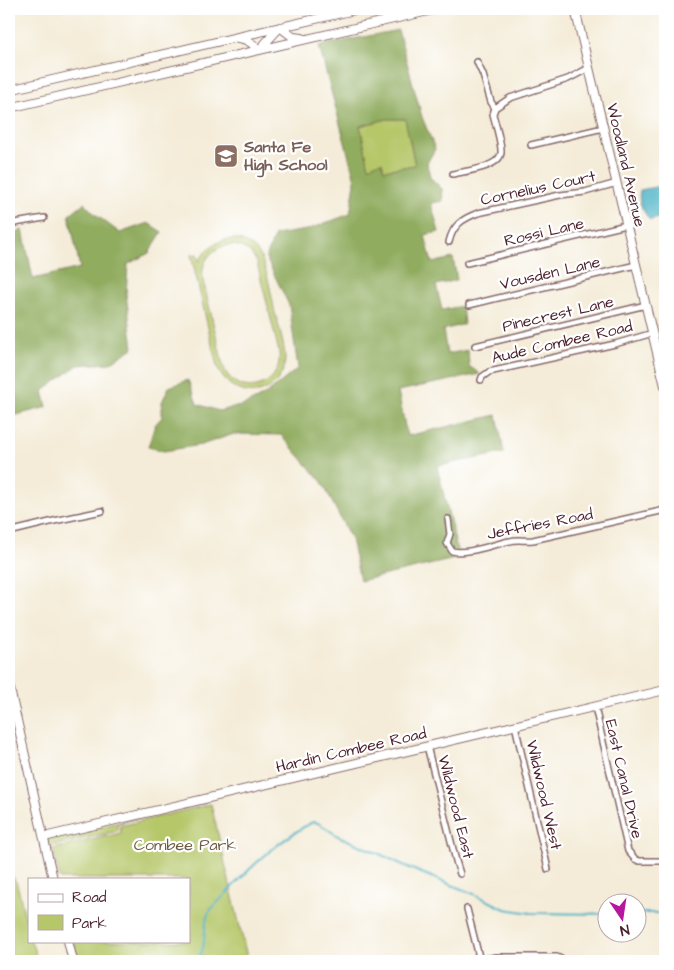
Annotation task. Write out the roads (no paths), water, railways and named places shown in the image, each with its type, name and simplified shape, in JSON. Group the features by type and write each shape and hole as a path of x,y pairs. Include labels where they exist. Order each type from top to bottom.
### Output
{"street":[{"path":"9,90 359,9"},
{"path":"9,108 437,9"},
{"name":"Woodland Avenue","path":"575,9 653,333 661,352 665,386"},
{"path":"280,27 292,37 310,38"},
{"path":"259,50 280,27"},
{"path":"235,38 245,39 259,50"},
{"path":"477,62 491,102 495,108"},
{"path":"452,174 490,164 499,158 501,152 493,114 495,108 510,98 555,84 589,68"},
{"path":"531,145 603,128"},
{"name":"Cornelius Court","path":"449,242 456,226 465,218 478,213 560,195 585,192 617,183"},
{"path":"9,224 44,218"},
{"name":"Rossi Lane","path":"468,263 626,225"},
{"name":"Vousden Lane","path":"469,304 636,265"},
{"name":"Pinecrest Lane","path":"475,346 646,305"},
{"name":"Aude Combee Road","path":"481,380 489,372 615,344 653,333"},
{"name":"Jeffries Road","path":"448,519 450,534 447,543 452,551 457,552 512,540 525,542 665,510"},
{"path":"9,532 102,511"},
{"path":"9,685 54,878"},
{"name":"Hardin Combee Road","path":"44,837 515,725 665,692"},
{"name":"East Canal Drive","path":"594,707 628,851 639,861 665,861"},
{"name":"Wildwood West","path":"515,725 548,870"},
{"name":"Wildwood East","path":"427,746 460,874"},
{"path":"467,909 480,961 496,957 557,957 566,961"},
{"path":"68,942 73,961"}],"water":[{"path":"665,185 665,217 650,220 640,202 640,190"}],"waterway":[{"path":"194,961 202,952 205,925 212,908 264,856 288,837 313,822 318,823 338,836 505,909 531,913 596,914"},
{"path":"646,913 665,913"}],"place":[{"name":"Santa Fe High School","path":"226,156"}],"park label":[{"name":"Combee Park","path":"185,845"}]}
